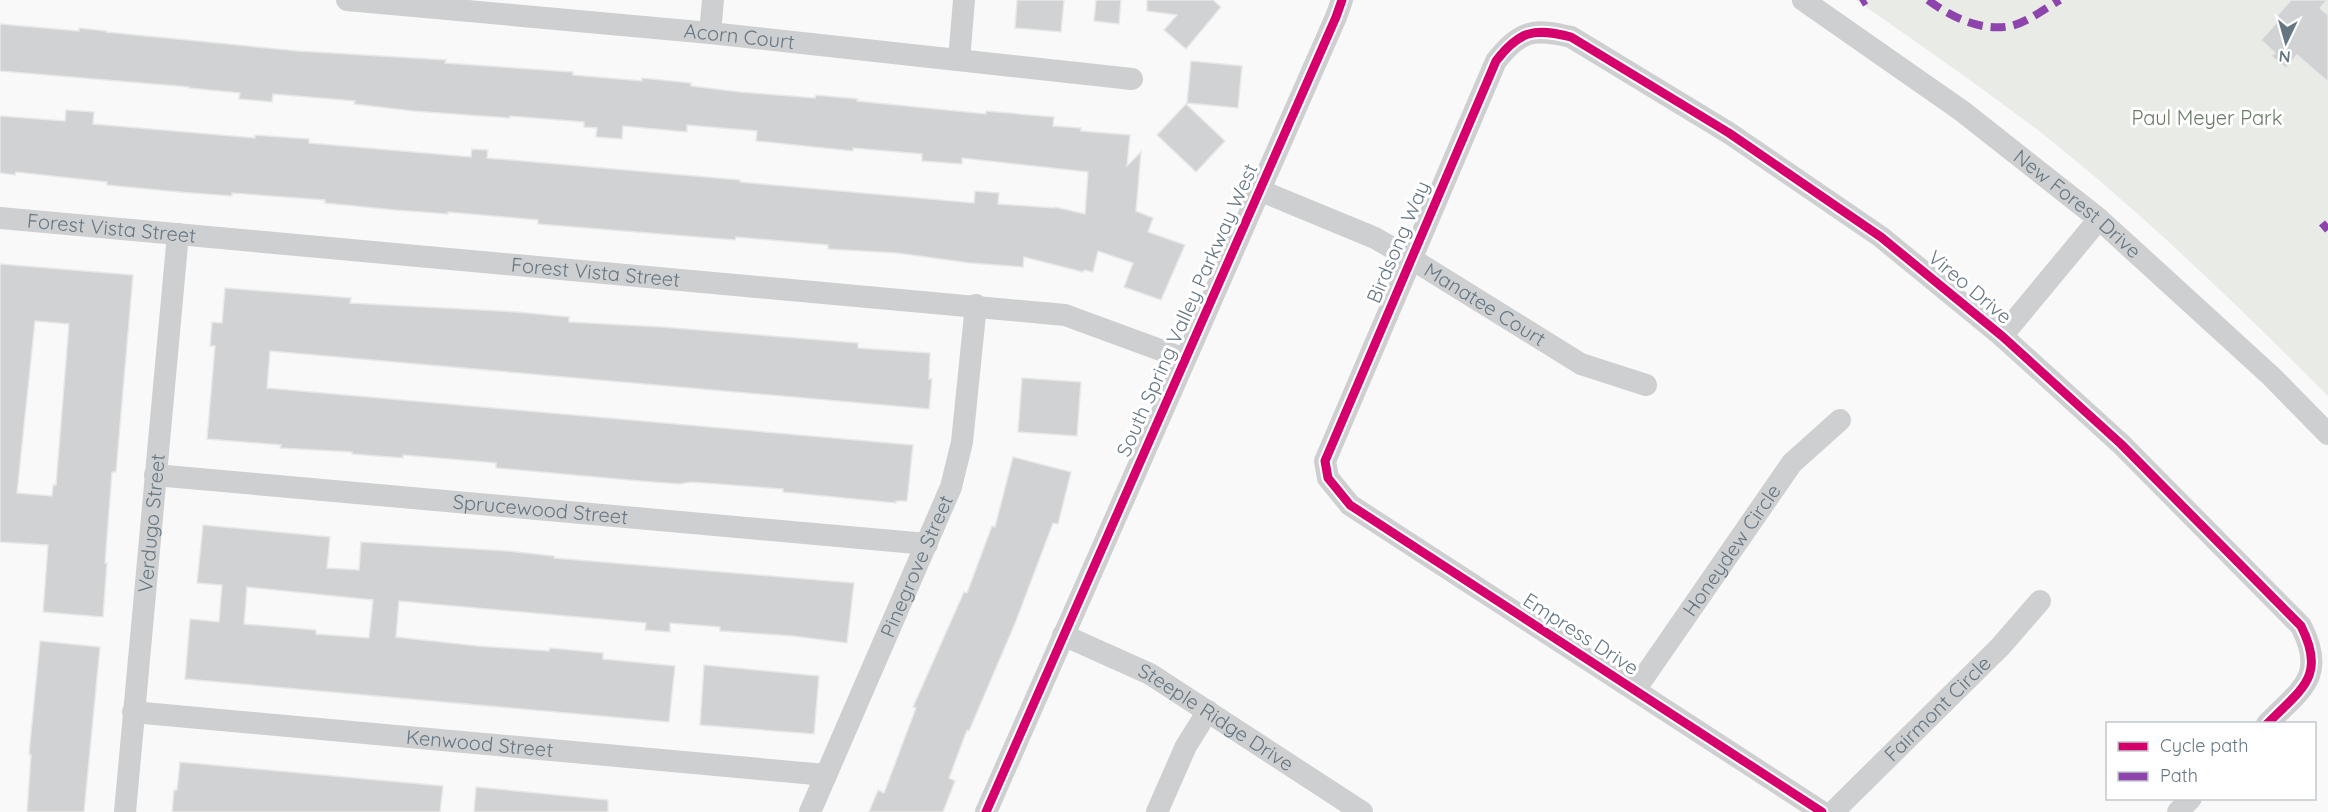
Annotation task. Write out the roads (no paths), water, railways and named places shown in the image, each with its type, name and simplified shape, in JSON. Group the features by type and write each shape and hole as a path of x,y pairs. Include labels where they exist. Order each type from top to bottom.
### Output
{"street":[{"name":"Acorn Court","path":"347,0 710,33 1132,79"},
{"path":"710,33 713,0"},
{"path":"959,60 964,0"},
{"name":"South Spring Valley Parkway West","path":"986,812 1342,0"},
{"name":"New Forest Drive","path":"1803,0 1962,111 2099,219 2271,376 2328,434"},
{"name":"Vireo Drive","path":"1527,33 1547,31 1571,37 1729,133 1881,237 2002,336 2121,444 2301,626 2310,644 2313,665 2307,684 2268,722"},
{"name":"Birdsong Way","path":"1328,478 1325,460 1496,61 1508,45 1527,33"},
{"name":"Manatee Court","path":"1259,190 1375,238 1581,364 1646,385"},
{"name":"Forest Vista Street","path":"0,218 976,305 1065,315 1185,359"},
{"path":"2002,336 2099,219"},
{"name":"Verdugo Street","path":"125,812 178,234"},
{"name":"Pinegrove Street","path":"810,812 951,487 962,442 976,305"},
{"name":"Honeydew Circle","path":"1635,690 1792,463 1840,420"},
{"name":"Sprucewood Street","path":"155,475 927,544"},
{"name":"Empress Drive","path":"1328,478 1350,505 1822,812"},
{"name":"Fairmont Circle","path":"1833,812 2000,647 2040,601"},
{"name":"Steeple Ridge Drive","path":"1063,635 1150,674 1362,812"},
{"path":"1156,812 1186,746 1208,711"},
{"name":"Kenwood Street","path":"133,712 826,775"},
{"path":"2178,812 2190,800"}],"park label":[{"name":"Paul Meyer Park","path":"2207,118"}]}
